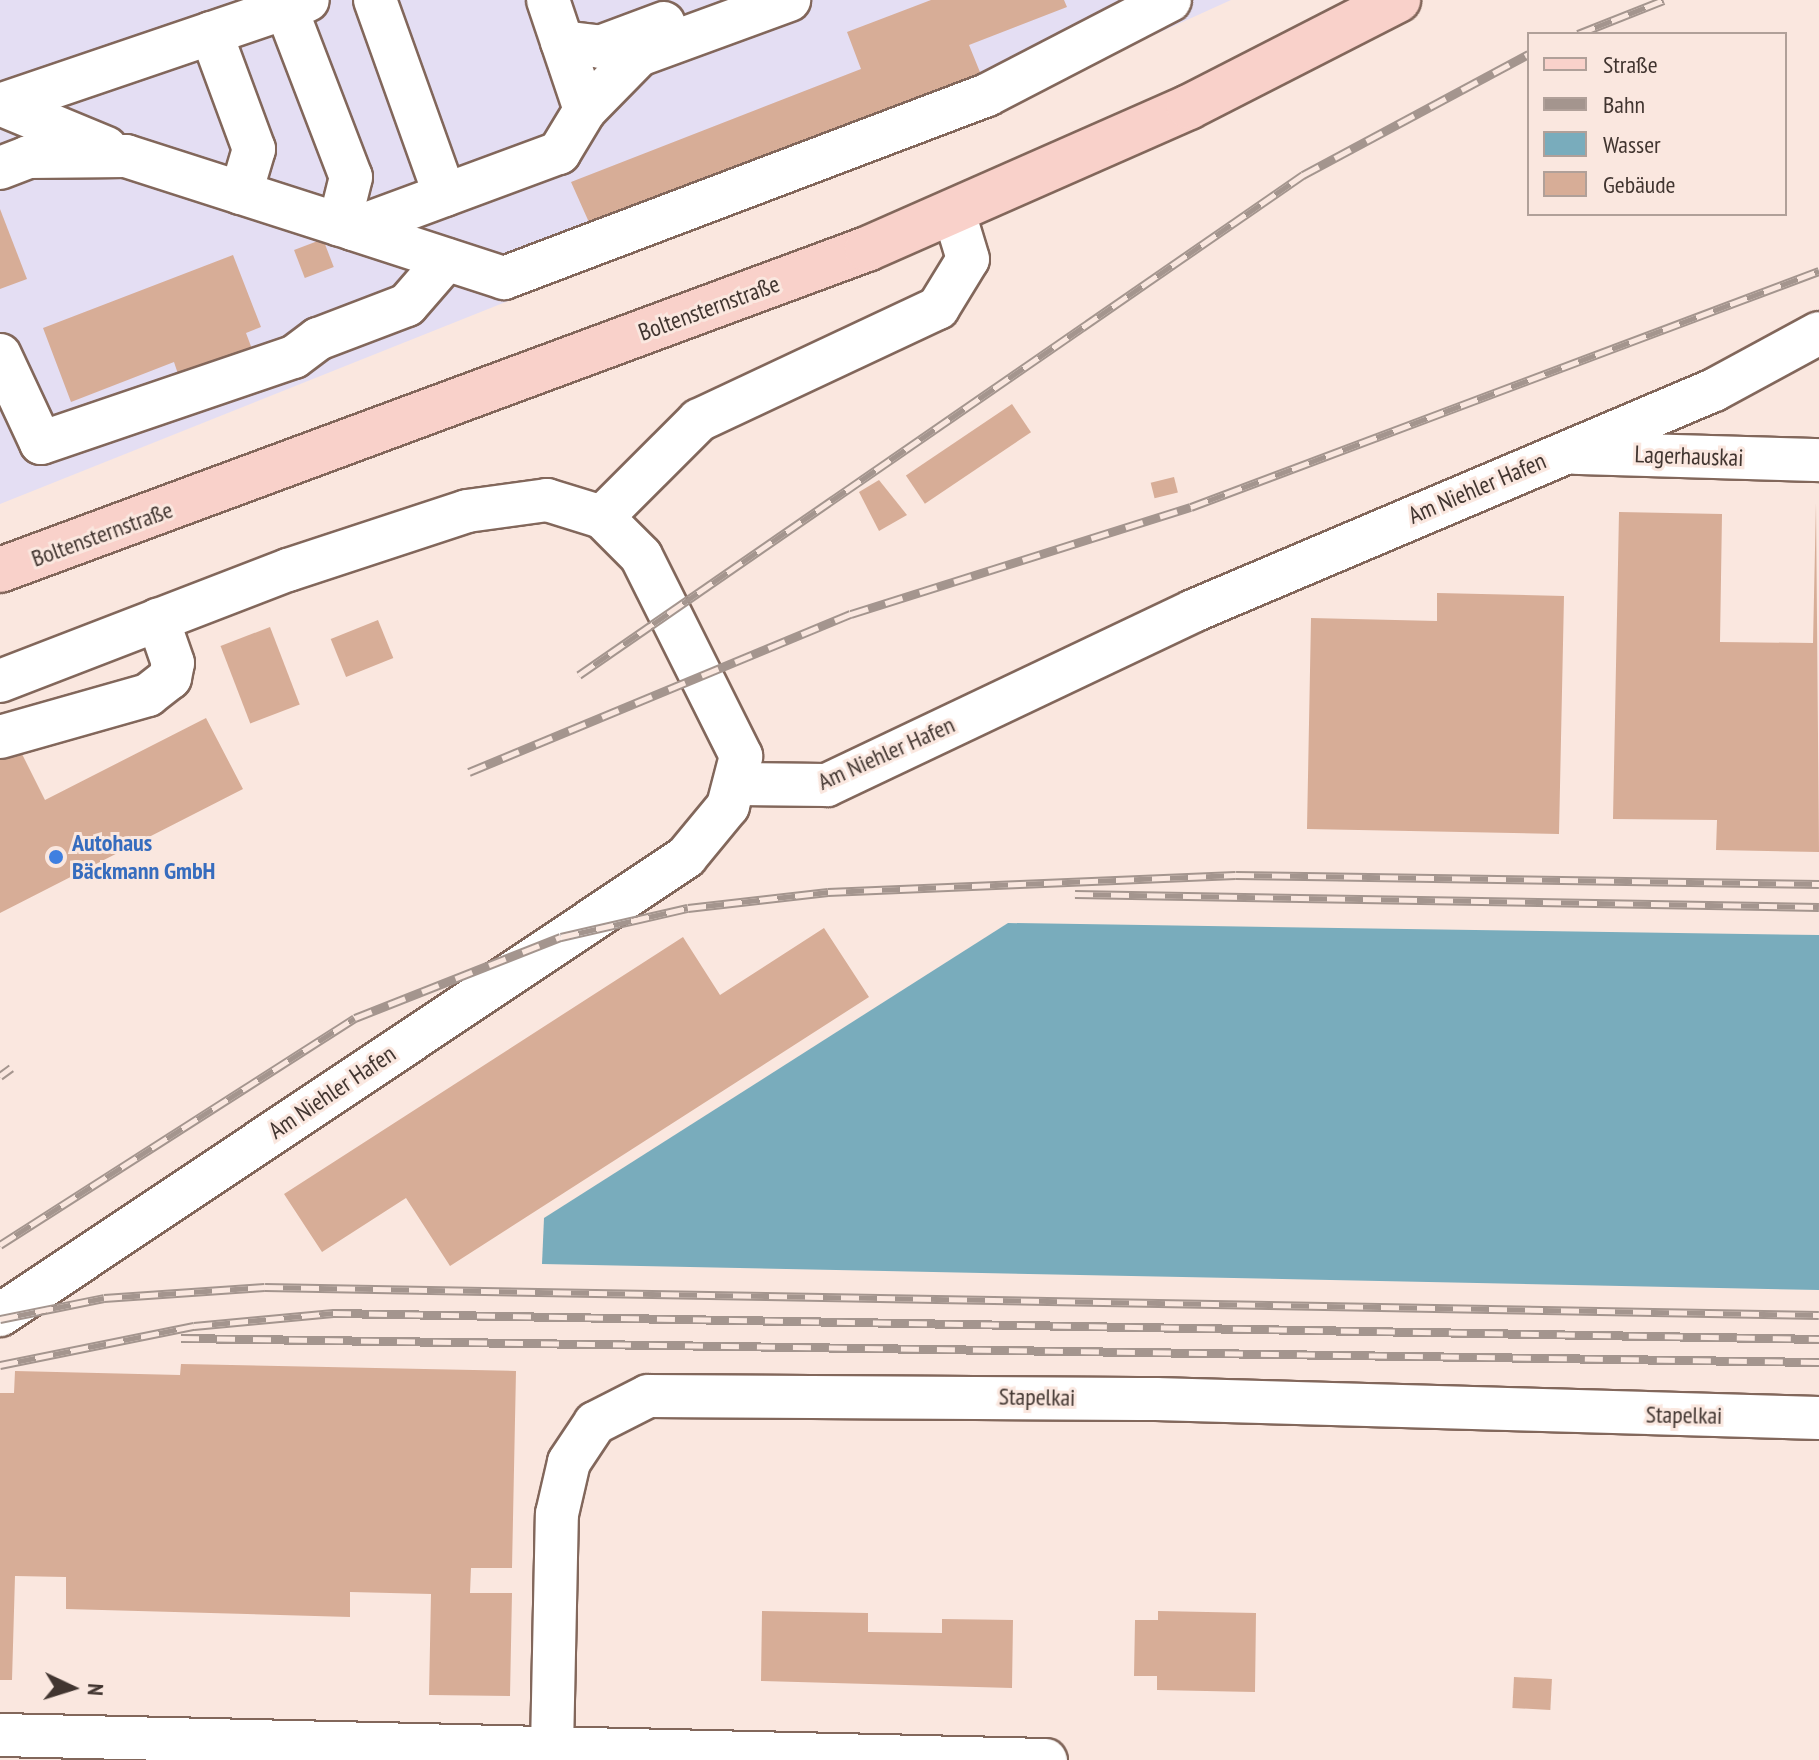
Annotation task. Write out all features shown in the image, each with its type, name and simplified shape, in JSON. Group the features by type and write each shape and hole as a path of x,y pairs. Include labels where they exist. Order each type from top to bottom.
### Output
{"main road":[{"name":"Boltensternstraße","path":"7,561 954,213 1189,107 1398,0"}],"street":[{"path":"375,0 445,195"},
{"path":"548,0 585,110"},
{"path":"562,42 600,47 725,0"},
{"path":"346,227 559,153 585,110 639,55 789,0"},
{"path":"0,105 126,156 504,278 987,95 1170,0"},
{"path":"0,105 297,4 351,177 346,227"},
{"path":"211,33 254,149 241,193"},
{"path":"0,168 28,157 126,156"},
{"path":"602,517 699,420 938,308 968,259 954,213"},
{"path":"0,355 41,443 294,357 318,339 407,305 446,260"},
{"name":"Am Niehler Hafen","path":"0,1315 686,857 719,820 738,784 827,785 1193,611 1559,452 1714,390 1819,333"},
{"name":"Lagerhauskai","path":"1559,452 1819,460"},
{"path":"0,681 31,673 53,657 508,501 547,500 602,517 641,556 738,742 738,784"},
{"path":"0,737 148,695 170,678 173,663 158,620"},
{"path":"0,651 53,657"},
{"name":"Stapelkai","path":"552,1748 557,1514 569,1462 595,1423 648,1396 1141,1399 1819,1418"},
{"path":"0,1735 1046,1760"}],"shaded area":[{"path":"0,0 1231,0 1004,103 0,504"}],"water":[{"path":"1008,923 1819,935 1819,1290 542,1264 544,1218"}],"building":[{"path":"931,0 1064,0 1067,7 969,45 984,82 592,229 571,182 861,69 847,32"},
{"path":"0,209 27,279 0,289"},
{"path":"323,239 334,267 305,278 294,250"},
{"path":"233,255 261,327 246,333 252,349 179,377 174,362 71,402 43,328"},
{"path":"1012,404 1031,432 925,504 906,476"},
{"path":"1174,477 1178,493 1155,498 1151,483"},
{"path":"879,480 907,515 879,531 859,492"},
{"path":"1816,502 1819,852 1716,850 1717,820 1613,819 1619,512 1722,514 1720,642 1813,643"},
{"path":"1437,593 1564,596 1559,834 1307,829 1311,618 1437,621"},
{"path":"378,620 393,658 346,677 331,639"},
{"path":"270,627 300,704 250,723 221,646"},
{"name":"Autohaus Bäckmann GmbH","path":"206,718 243,789 0,913 0,758 19,748 45,800"},
{"path":"824,928 869,997 450,1266 406,1198 322,1252 284,1194 683,937 720,995"},
{"path":"181,1364 516,1371 512,1568 471,1568 470,1593 512,1593 510,1696 429,1695 431,1594 350,1592 350,1617 66,1609 66,1577 15,1576 12,1680 0,1680 0,1393 14,1393 15,1371 180,1375"},
{"path":"762,1611 868,1613 868,1632 942,1633 942,1619 1013,1620 1012,1688 761,1681"},
{"path":"1158,1611 1256,1613 1255,1692 1157,1690 1157,1676 1134,1676 1135,1620 1158,1620"},
{"path":"1514,1677 1552,1679 1550,1710 1512,1708"}],"railway":[{"path":"1583,32 1664,0"},
{"path":"579,675 1303,175 1527,55"},
{"path":"469,772 851,614 1191,507 1819,271"},
{"path":"0,1245 355,1018 561,937 688,908 828,892 1236,875 1819,884"},
{"path":"1075,894 1819,907"},
{"path":"0,1076 11,1068"},
{"path":"0,1319 104,1298 265,1287 1819,1315"},
{"path":"0,1365 194,1326 333,1313 1819,1339"},
{"path":"181,1338 1819,1362"}],"place":[{"name":"Autohaus Bäckmann GmbH","path":"56,857"}]}
